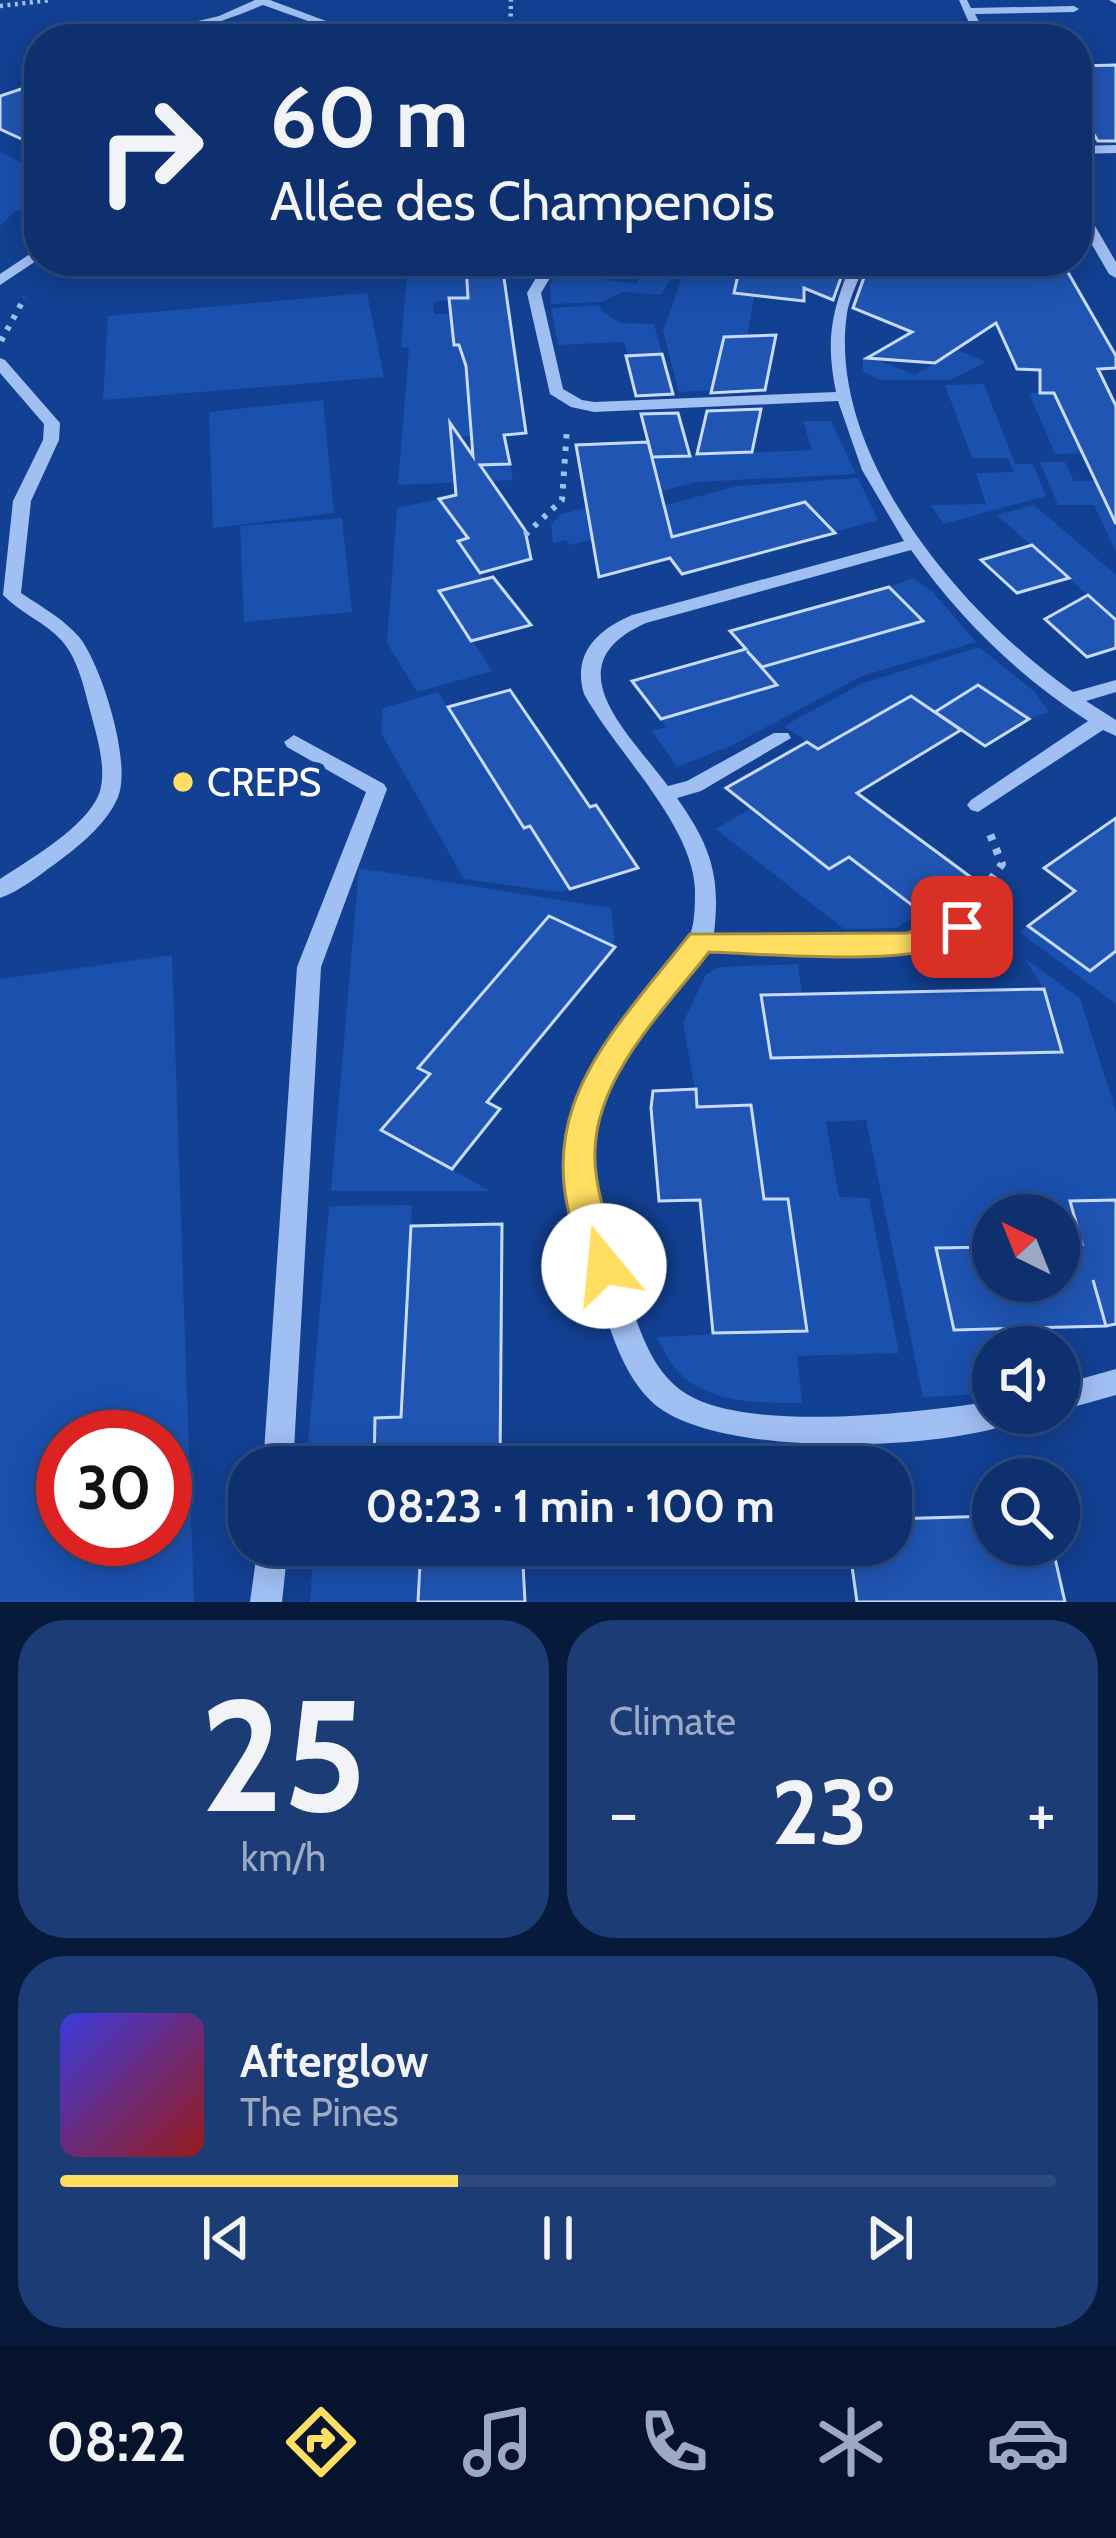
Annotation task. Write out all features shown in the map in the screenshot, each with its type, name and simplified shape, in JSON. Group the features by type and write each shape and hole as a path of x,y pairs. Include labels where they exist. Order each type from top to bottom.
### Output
{"street":[{"path":"195,24 261,0 327,24"},
{"path":"964,5 1074,9"},
{"path":"1092,236 1116,274"},
{"path":"544,276 535,293 556,391 588,406 845,396"},
{"path":"851,276 838,326 837,357 845,396 869,463 912,544 1001,644 1069,700 1109,725 977,805"},
{"path":"0,363 52,423 51,440 22,501 12,595 61,629 77,649 112,758 110,796 59,851 0,890"},
{"path":"912,544 639,619 603,641 590,666 593,694 664,794 699,853 707,898 701,941 606,1066 588,1100 578,1150 591,1228 644,1374 683,1408 747,1427 923,1427 972,1418"},
{"path":"1069,700 1116,686"},
{"path":"664,794 694,786 781,738"},
{"path":"279,1446 309,967 376,789 294,742"},
{"path":"701,941 907,944 939,939 962,927"},
{"path":"1080,1392 1116,1382"},
{"path":"266,1602 270,1566"}],"path":[{"path":"0,6 51,0"},
{"path":"525,535 562,500 564,431 588,406"},
{"path":"962,927 1002,864 977,805"}],"shaded area":[{"path":"0,152 24,164 24,208 0,226"},
{"path":"407,276 467,276 468,298 433,302 434,314 451,314 454,345 514,343 516,355 465,357 472,436 452,437 454,466 510,464 513,480 398,485 409,348 401,347"},
{"path":"556,276 636,284 641,276 672,276 661,295 622,292 602,302 551,304 550,285"},
{"path":"683,276 737,276 734,288 755,291 745,349 718,390 679,392 663,331"},
{"path":"367,293 384,377 103,400 108,316"},
{"path":"600,305 601,311 620,323 654,324 662,354 628,356 624,342 558,345 551,308"},
{"path":"941,343 986,362 950,380 879,380 863,371 863,356 915,375 933,364"},
{"path":"984,384 1015,464 1033,464 1046,496 943,524 931,505 986,504 976,473 1014,472 1008,458 972,458 945,385"},
{"path":"1087,392 1116,453 1055,454 1029,393"},
{"path":"323,400 334,513 213,528 209,412"},
{"path":"803,421 831,421 856,474 696,482 626,501 652,457 812,450"},
{"path":"1040,462 1065,462 1074,481 1116,480 1116,552 1094,505 1058,505"},
{"path":"858,478 878,520 834,532 804,502 654,541 642,527 570,545 566,540 553,543 551,525 561,514 587,508 631,514 738,486"},
{"path":"439,499 468,538 458,542 484,579 440,592 492,671 417,692 387,643 397,508"},
{"path":"1034,505 1116,575 1116,620 997,515"},
{"path":"342,518 352,612 244,622 240,526"},
{"path":"913,578 931,590 976,642 862,676 731,746 677,767 652,731 666,727 661,720 776,686 762,668 922,621 889,587"},
{"path":"979,647 1035,692 1049,712 1029,719 978,686 934,712 910,696 819,750 784,726 863,683"},
{"path":"438,692 524,827 530,826 571,889 560,892 464,879 381,733 383,708"},
{"path":"802,778 779,830 829,869 849,857 921,912 896,928 844,929 716,829"},
{"path":"359,868 611,908 615,947 548,917 418,1067 430,1074 382,1130 490,1191 331,1191"},
{"path":"1028,926 1089,971 1116,951 1116,1004 1019,932"},
{"path":"172,955 187,1410 36,1410 36,1566 192,1566 192,1543 194,1602 0,1602 0,979"},
{"path":"1024,958 1080,998 1116,1112 1116,1200 1080,1244 1080,1194 972,1194 972,1247 936,1248 954,1330 972,1329 972,1394 923,1397 866,1120 826,1122 839,1197 869,1198 899,1353 797,1356 802,1403 736,1400 698,1387 682,1375 658,1337 807,1330 788,1200 748,1199 735,1106 698,1107 683,1023 706,974 720,967 798,964 802,994 762,996 771,1058 1062,1052 1044,989"},
{"path":"412,1205 401,1417 375,1418 374,1446 308,1446 329,1206"},
{"path":"313,1566 420,1566 418,1602 310,1602"}],"building":[{"path":"1116,65 1116,141 1098,141 1092,131 1092,66"},
{"path":"24,88 24,140 0,129 0,96"},
{"path":"467,276 504,276 526,433 504,435 510,464 480,465 525,530 531,559 480,573 458,541 468,538 439,499 456,495 450,423 473,456 466,366 459,345 454,345 449,298 468,298"},
{"path":"738,276 842,276 833,300 804,288 804,301 734,293"},
{"path":"865,276 1070,276 1116,356 1116,368 1098,369 1116,406 1116,524 1054,393 1040,393 1040,370 1017,369 996,323 935,363 867,358 912,332 853,308"},
{"path":"776,335 765,390 711,393 724,337"},
{"path":"662,354 673,394 636,396 626,356"},
{"path":"761,409 752,452 697,454 707,411"},
{"path":"678,413 690,456 652,457 641,414"},
{"path":"648,442 672,537 805,502 835,533 682,574 670,558 599,577 576,445"},
{"path":"1032,545 1069,578 1017,593 981,560"},
{"path":"493,577 531,625 471,641 439,591"},
{"path":"889,587 923,621 762,667 747,651 777,685 661,719 632,681 746,649 730,631"},
{"path":"1088,595 1116,620 1116,648 1087,657 1045,619"},
{"path":"978,685 1029,719 985,746 935,712"},
{"path":"510,690 638,868 570,889 530,826 524,828 448,707"},
{"path":"911,696 961,730 857,793 972,878 921,912 849,857 829,869 726,788 807,742 818,749"},
{"path":"1116,818 1116,951 1090,971 1028,926 1075,891 1044,868"},
{"path":"549,916 615,947 487,1102 500,1109 452,1169 381,1130 430,1074 418,1068"},
{"path":"1044,989 1062,1052 771,1058 761,995"},
{"path":"696,1089 697,1107 751,1105 764,1199 788,1199 807,1331 713,1333 700,1200 659,1201 651,1108 653,1091"},
{"path":"1116,1200 1116,1324 954,1330 936,1248 972,1247 972,1302 1080,1302 1080,1201"},
{"path":"502,1224 500,1446 374,1446 375,1418 401,1417 411,1226"},
{"path":"972,1517 972,1566 1057,1566 1065,1602 857,1602 852,1566 912,1566 912,1518"},
{"path":"420,1566 523,1566 525,1602 418,1602"}],"place":[{"name":"CREPS","path":"183,782"}],"route":[{"path":"604,1266 591,1228 578,1150 588,1100 623,1041 701,941 907,944 939,939 962,927"}]}
